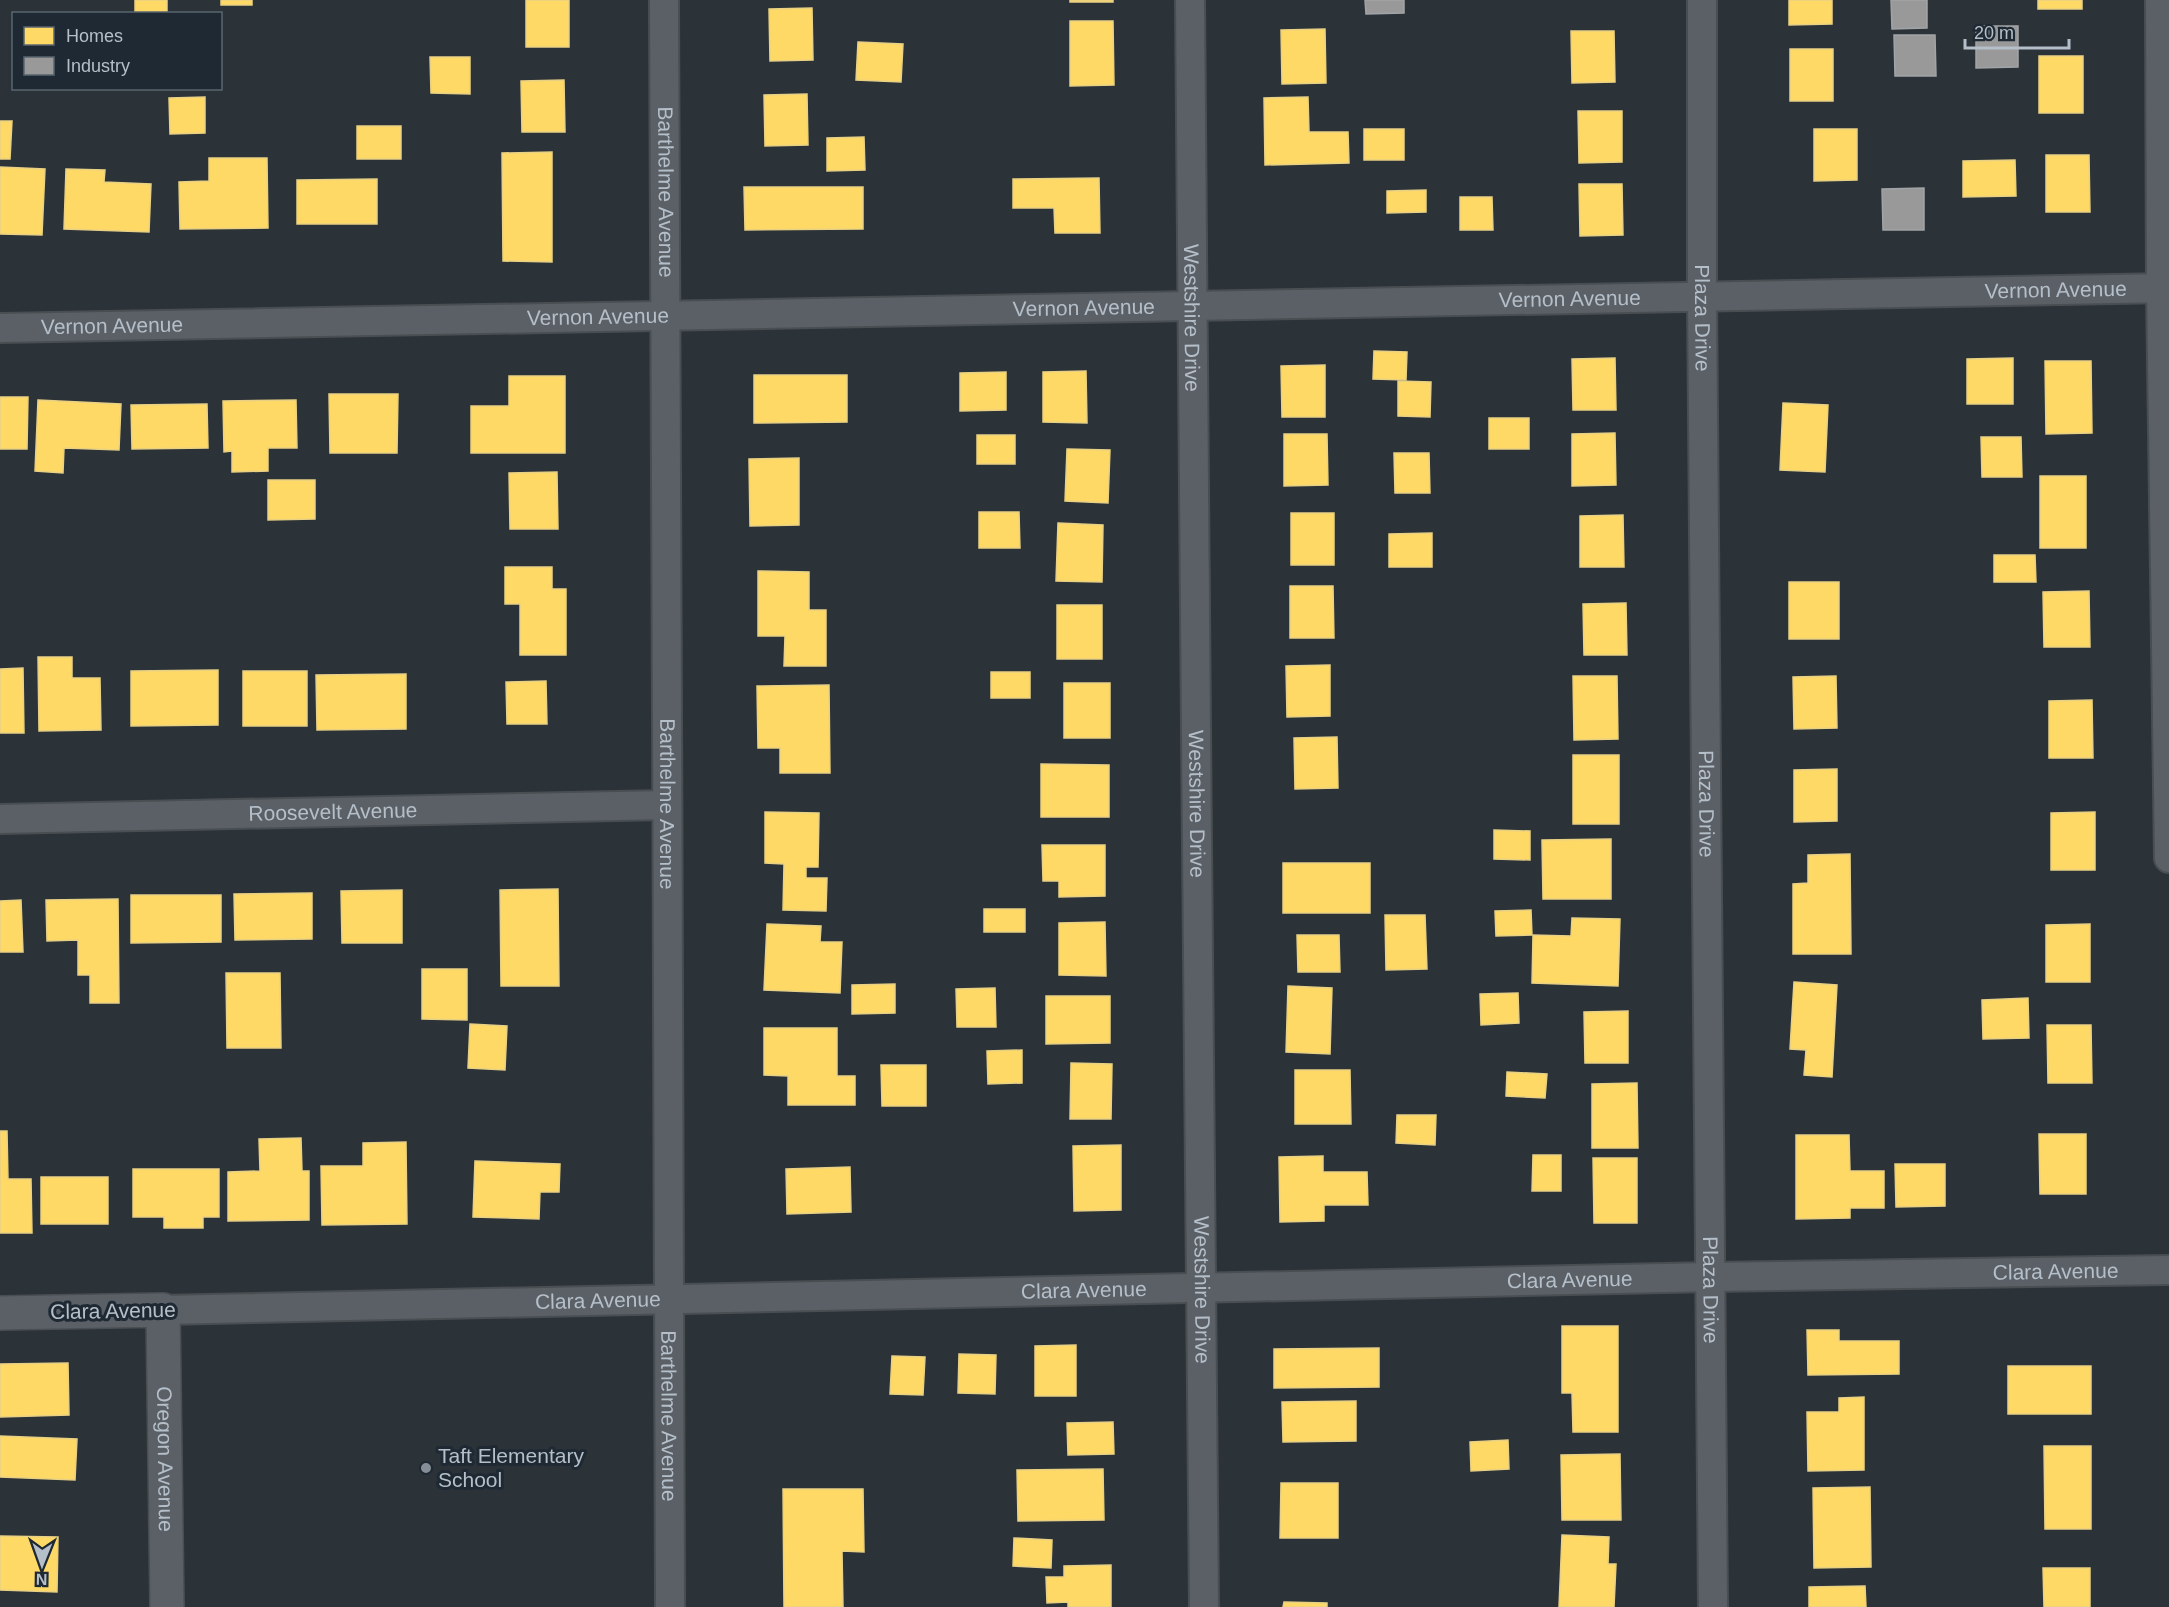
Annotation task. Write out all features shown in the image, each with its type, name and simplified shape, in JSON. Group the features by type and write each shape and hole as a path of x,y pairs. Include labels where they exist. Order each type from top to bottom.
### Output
{"street":[{"name":"Barthelme Avenue","path":"664,0 668,315 666,805 670,1607"},
{"name":"Westshire Drive","path":"1190,0 1190,306 1203,1287 1204,1607"},
{"name":"Plaza Drive","path":"1702,0 1702,297 1713,1607"},
{"path":"2160,0 2165,288 2169,858"},
{"name":"Vernon Avenue","path":"0,327 2165,288"},
{"name":"Roosevelt Avenue","path":"0,819 666,805"},
{"name":"Clara Avenue","path":"0,1313 1203,1287 2169,1270"},
{"name":"Oregon Avenue","path":"163,1310 167,1607"}],"building: Homes":[{"path":"135,0 167,0 167,12 135,12"},
{"path":"221,0 252,0 252,5 221,5"},
{"path":"526,0 569,0 569,47 526,47"},
{"path":"1070,0 1113,0 1113,2 1070,2"},
{"path":"1789,0 1832,0 1832,24 1789,25"},
{"path":"2038,0 2082,0 2082,9 2038,9"},
{"path":"812,8 813,60 770,61 769,9"},
{"path":"1070,21 1113,21 1114,85 1070,86"},
{"path":"1325,29 1326,83 1282,84 1281,30"},
{"path":"1571,31 1614,31 1615,82 1572,83"},
{"path":"858,42 903,44 901,82 856,80"},
{"path":"1790,49 1833,49 1833,101 1790,101"},
{"path":"2039,56 2083,56 2083,113 2039,113"},
{"path":"430,57 470,57 470,94 431,93"},
{"path":"564,80 565,132 522,132 521,81"},
{"path":"807,94 808,145 765,146 764,95"},
{"path":"205,97 205,133 170,134 169,98"},
{"path":"1308,97 1309,132 1348,132 1349,163 1265,165 1264,98"},
{"path":"1578,111 1622,111 1622,162 1579,163"},
{"path":"0,121 12,121 10,159 0,159"},
{"path":"357,126 401,126 401,159 357,159"},
{"path":"1364,129 1404,129 1404,160 1364,160"},
{"path":"1814,129 1857,129 1857,180 1814,181"},
{"path":"864,137 865,170 827,171 827,138"},
{"path":"552,152 552,262 503,261 502,153"},
{"path":"2046,155 2089,155 2090,212 2046,212"},
{"path":"209,158 267,158 268,228 180,229 179,182 209,181"},
{"path":"2015,160 2016,196 1963,197 1963,161"},
{"path":"0,167 45,169 42,235 0,234"},
{"path":"66,169 105,170 104,182 151,184 149,232 64,229"},
{"path":"1099,178 1100,233 1055,233 1054,208 1013,208 1013,179"},
{"path":"377,179 377,224 297,224 297,180"},
{"path":"1579,184 1622,184 1623,235 1580,236"},
{"path":"744,187 863,187 863,229 745,230"},
{"path":"1426,190 1426,212 1387,213 1387,191"},
{"path":"1460,197 1492,197 1493,230 1460,230"},
{"path":"1374,351 1407,352 1406,380 1373,379"},
{"path":"1615,358 1616,410 1573,410 1572,359"},
{"path":"2013,358 2013,404 1967,404 1967,359"},
{"path":"2045,361 2091,361 2092,433 2046,434"},
{"path":"1325,365 1325,417 1282,417 1281,366"},
{"path":"1086,371 1087,423 1043,422 1043,372"},
{"path":"1006,372 1006,410 960,411 960,373"},
{"path":"754,375 847,375 847,422 754,423"},
{"path":"509,376 565,376 565,453 471,453 471,406 509,406"},
{"path":"1398,381 1431,382 1430,417 1398,416"},
{"path":"329,394 398,394 397,453 330,453"},
{"path":"0,397 28,397 27,449 0,449"},
{"path":"38,400 121,404 119,450 64,448 63,473 35,471"},
{"path":"296,400 297,448 268,448 268,471 232,472 232,451 224,452 223,401"},
{"path":"1783,403 1828,405 1825,472 1780,470"},
{"path":"207,404 208,448 132,449 131,405"},
{"path":"1489,418 1529,418 1529,449 1489,449"},
{"path":"1615,433 1616,485 1572,486 1572,434"},
{"path":"1284,434 1327,434 1328,485 1284,486"},
{"path":"977,435 1015,435 1015,464 977,464"},
{"path":"1981,437 2021,437 2022,477 1982,477"},
{"path":"1067,449 1110,450 1108,503 1065,501"},
{"path":"1394,453 1429,453 1430,493 1395,493"},
{"path":"799,458 799,525 750,526 749,459"},
{"path":"557,472 558,529 510,529 509,473"},
{"path":"2040,476 2086,476 2086,548 2040,548"},
{"path":"268,480 315,480 315,519 268,520"},
{"path":"979,512 1019,512 1020,548 979,548"},
{"path":"1291,513 1334,513 1334,565 1291,565"},
{"path":"1623,515 1624,567 1580,567 1580,516"},
{"path":"1058,523 1103,525 1102,582 1056,581"},
{"path":"1432,533 1432,567 1389,567 1389,534"},
{"path":"1994,555 2035,555 2036,582 1994,582"},
{"path":"505,567 552,567 552,589 566,589 566,655 520,655 520,604 505,604"},
{"path":"758,571 809,572 809,610 826,610 826,666 784,666 785,636 758,636"},
{"path":"1789,582 1839,582 1839,639 1789,639"},
{"path":"1290,586 1333,586 1334,638 1290,638"},
{"path":"2089,591 2090,647 2044,647 2043,592"},
{"path":"1626,603 1627,655 1584,655 1583,604"},
{"path":"1057,605 1102,605 1102,659 1057,659"},
{"path":"38,657 72,657 72,678 100,678 101,730 39,731"},
{"path":"1330,665 1330,716 1287,717 1286,666"},
{"path":"23,668 24,733 0,733 0,669"},
{"path":"218,670 218,725 131,726 131,671"},
{"path":"243,671 307,671 307,726 243,726"},
{"path":"991,672 1030,672 1030,698 991,698"},
{"path":"406,674 406,729 317,730 316,675"},
{"path":"1573,676 1617,676 1618,739 1574,740"},
{"path":"1836,676 1837,728 1794,729 1793,677"},
{"path":"546,681 547,724 507,724 506,682"},
{"path":"1064,683 1110,683 1110,738 1064,738"},
{"path":"829,685 830,773 780,773 780,748 758,748 757,686"},
{"path":"2092,700 2093,758 2049,758 2049,701"},
{"path":"1337,737 1338,788 1295,789 1294,738"},
{"path":"1573,755 1619,755 1619,824 1573,824"},
{"path":"1041,764 1109,765 1109,817 1041,817"},
{"path":"1837,769 1837,821 1794,822 1794,770"},
{"path":"765,812 819,813 818,867 806,867 806,878 827,878 826,911 783,910 784,864 765,863"},
{"path":"2095,812 2095,870 2051,870 2051,813"},
{"path":"1494,830 1530,831 1530,860 1494,859"},
{"path":"1611,839 1611,899 1543,899 1542,840"},
{"path":"1042,845 1105,845 1105,896 1059,897 1059,881 1043,881"},
{"path":"1850,854 1851,954 1793,954 1793,884 1808,883 1808,855"},
{"path":"1283,863 1370,863 1370,913 1283,913"},
{"path":"558,889 559,986 501,986 500,890"},
{"path":"402,890 402,943 342,943 341,891"},
{"path":"312,893 312,939 235,940 234,894"},
{"path":"131,895 221,895 221,942 131,943"},
{"path":"118,899 119,1003 90,1003 90,975 78,975 78,940 47,941 46,900"},
{"path":"21,900 23,952 0,952 0,901"},
{"path":"984,909 1025,909 1025,932 984,932"},
{"path":"1531,910 1532,935 1496,936 1495,911"},
{"path":"1385,915 1425,915 1427,969 1386,970"},
{"path":"1572,918 1620,919 1618,986 1532,983 1533,935 1571,936"},
{"path":"1105,922 1106,976 1059,975 1059,923"},
{"path":"767,924 821,926 820,942 842,942 840,993 764,990"},
{"path":"2090,924 2090,982 2046,982 2046,925"},
{"path":"1297,935 1339,935 1340,972 1298,972"},
{"path":"422,969 467,969 467,1020 422,1019"},
{"path":"226,973 280,973 281,1048 227,1048"},
{"path":"1794,982 1837,985 1832,1077 1804,1075 1806,1050 1790,1049"},
{"path":"895,984 895,1013 852,1014 852,985"},
{"path":"1288,986 1332,988 1330,1054 1286,1052"},
{"path":"995,988 996,1027 957,1027 956,989"},
{"path":"1518,993 1519,1023 1481,1025 1480,994"},
{"path":"1046,996 1110,996 1110,1043 1046,1044"},
{"path":"2028,998 2029,1038 1983,1039 1982,1000"},
{"path":"1628,1011 1628,1063 1585,1063 1584,1012"},
{"path":"470,1024 507,1026 505,1070 468,1068"},
{"path":"2047,1025 2091,1025 2092,1083 2048,1083"},
{"path":"764,1028 837,1028 837,1076 855,1076 855,1105 788,1105 788,1076 764,1075"},
{"path":"1022,1050 1022,1083 988,1084 987,1051"},
{"path":"1071,1063 1112,1064 1111,1119 1070,1119"},
{"path":"881,1065 926,1065 926,1106 882,1106"},
{"path":"1295,1070 1350,1070 1351,1124 1295,1124"},
{"path":"1507,1072 1547,1074 1545,1098 1506,1096"},
{"path":"1637,1083 1638,1148 1592,1148 1592,1084"},
{"path":"1397,1115 1436,1115 1435,1145 1396,1143"},
{"path":"0,1131 7,1131 8,1179 31,1179 32,1233 0,1233"},
{"path":"2039,1134 2086,1134 2086,1194 2040,1194"},
{"path":"1796,1135 1849,1135 1850,1171 1884,1171 1884,1208 1850,1208 1850,1218 1796,1219"},
{"path":"301,1138 302,1171 309,1171 309,1220 228,1221 228,1172 260,1171 259,1139"},
{"path":"406,1142 407,1224 322,1225 321,1166 363,1166 363,1143"},
{"path":"1121,1145 1121,1210 1074,1211 1073,1146"},
{"path":"1533,1155 1561,1155 1561,1191 1532,1191"},
{"path":"1323,1156 1323,1172 1367,1172 1368,1205 1324,1205 1324,1221 1280,1222 1279,1157"},
{"path":"1593,1158 1637,1158 1637,1223 1594,1223"},
{"path":"475,1161 560,1164 559,1192 540,1192 539,1219 473,1217"},
{"path":"1895,1164 1945,1164 1945,1206 1896,1207"},
{"path":"850,1167 851,1212 787,1214 786,1169"},
{"path":"133,1169 219,1169 219,1217 203,1217 203,1228 164,1228 164,1217 133,1217"},
{"path":"41,1177 108,1177 108,1224 41,1224"},
{"path":"1562,1326 1618,1326 1618,1432 1573,1432 1572,1393 1562,1393"},
{"path":"1807,1330 1839,1330 1839,1341 1899,1341 1899,1374 1808,1375"},
{"path":"1076,1345 1076,1396 1035,1396 1035,1346"},
{"path":"1379,1348 1379,1387 1274,1388 1274,1349"},
{"path":"959,1354 996,1355 995,1394 958,1393"},
{"path":"892,1356 925,1357 923,1395 890,1394"},
{"path":"68,1363 69,1415 0,1417 0,1364"},
{"path":"2008,1366 2091,1366 2091,1414 2008,1414"},
{"path":"1864,1397 1864,1470 1808,1471 1807,1412 1839,1412 1839,1398"},
{"path":"1356,1401 1356,1441 1283,1442 1282,1402"},
{"path":"1113,1422 1114,1454 1068,1455 1067,1423"},
{"path":"0,1436 77,1439 75,1480 0,1477"},
{"path":"1508,1440 1509,1469 1471,1471 1470,1442"},
{"path":"2044,1446 2091,1446 2091,1529 2045,1529"},
{"path":"1620,1454 1621,1520 1562,1520 1561,1455"},
{"path":"1103,1469 1104,1520 1018,1521 1017,1470"},
{"path":"1281,1483 1338,1483 1338,1538 1280,1538"},
{"path":"1870,1487 1871,1567 1814,1568 1813,1488"},
{"path":"783,1489 863,1489 864,1552 842,1551 843,1607 784,1607"},
{"path":"1562,1535 1609,1537 1608,1564 1616,1564 1614,1607 1559,1607"},
{"path":"0,1536 58,1537 57,1592 0,1590"},
{"path":"1014,1538 1052,1540 1051,1568 1013,1566"},
{"path":"1111,1565 1111,1607 1068,1607 1068,1602 1047,1603 1046,1577 1064,1577 1064,1566"},
{"path":"2043,1568 2090,1568 2090,1607 2044,1607"},
{"path":"1865,1586 1866,1607 1809,1607 1809,1587"},
{"path":"1284,1602 1327,1603 1327,1607 1283,1607"}],"building: Industry":[{"path":"1365,0 1404,0 1404,13 1366,14"},
{"path":"1891,0 1927,0 1927,28 1892,29"},
{"path":"1976,26 2018,26 2018,67 1976,68"},
{"path":"1894,35 1935,35 1936,76 1895,76"},
{"path":"1924,188 1924,230 1883,230 1882,189"}],"place":[{"name":"Taft Elementary School","path":"426,1468"}]}
